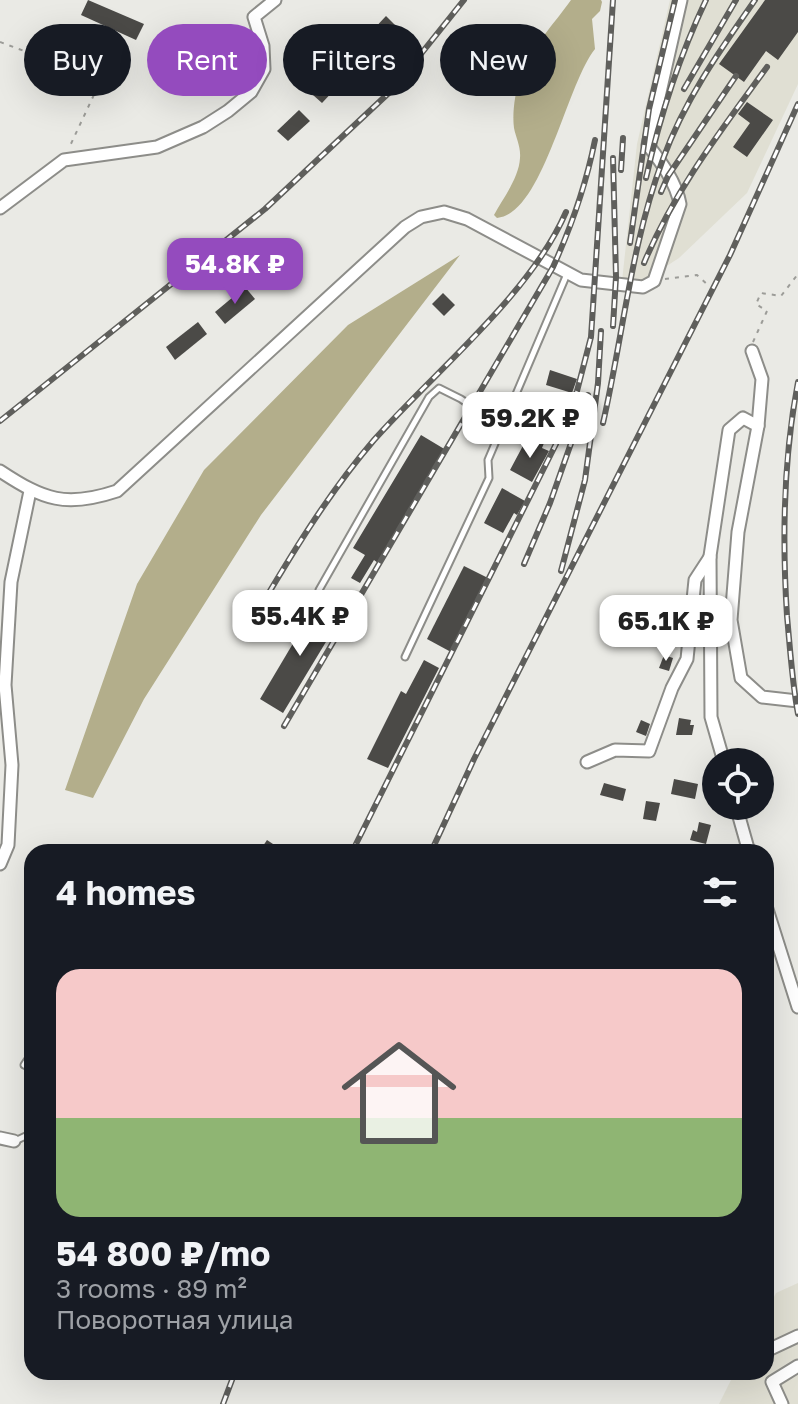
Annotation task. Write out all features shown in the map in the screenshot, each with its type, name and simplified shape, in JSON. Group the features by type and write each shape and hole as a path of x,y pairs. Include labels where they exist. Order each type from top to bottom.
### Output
{"street":[{"path":"0,208 64,160 157,147 203,127 228,111 251,92 264,69 263,46 254,17 275,0"},
{"path":"0,471 30,491 61,500 89,501 117,491 405,227 421,217 444,212 467,219 581,280 635,287 643,287 654,281 680,204 664,168 648,145 681,0"},
{"path":"752,351 762,379 758,426 738,532 731,620 741,678 762,697 798,701"},
{"path":"720,748 711,717 710,556 729,430 743,418 758,426"},
{"path":"0,864 8,845 12,765 4,712 11,582 30,491"},
{"path":"587,762 615,750 649,751 672,688 687,659 695,580 710,556"},
{"path":"740,820 747,844"},
{"path":"774,931 798,1007"},
{"path":"0,1138 14,1141"},
{"path":"774,1347 798,1336"},
{"path":"774,1375 798,1366"},
{"path":"770,1380 782,1404"}],"lane":[{"path":"405,657 489,478 488,460 568,273"},
{"path":"319,590 429,397 439,388 461,399 502,428"},
{"path":"14,1141 24,1137"}],"path":[{"path":"0,42 24,51"},
{"path":"64,160 93,96"},
{"path":"752,351 753,338 767,311 756,304 761,293 781,296 798,274"},
{"path":"654,281 697,275 708,285"}],"shaded area":[{"path":"571,0 602,2 600,11 592,19 595,49 584,66 541,172 528,195 513,211 497,218 494,215 519,165 520,150 513,116 515,96 556,96 556,24 553,24"},
{"path":"670,0 798,0 798,84 747,193 679,258 642,282 622,281 637,144"},
{"path":"460,255 261,515 144,699 93,798 65,790 137,584 204,470 348,325"},
{"path":"798,1283 798,1404 719,1404 731,1380 774,1380 776,1293"}],"building":[{"path":"88,0 144,24 136,40 131,38 131,24 101,24 81,15"},
{"path":"765,0 798,0 798,32 778,60 766,51 744,82 719,64"},
{"path":"386,16 394,24 379,24"},
{"path":"314,96 329,96 322,103"},
{"path":"747,102 773,120 747,157 733,147 750,123 738,114"},
{"path":"299,110 310,121 288,141 277,131"},
{"path":"245,287 255,299 225,324 215,312"},
{"path":"443,293 455,305 444,316 432,304"},
{"path":"198,322 207,334 175,360 166,347"},
{"path":"550,370 577,379 572,393 546,385"},
{"path":"421,435 446,450 378,563 374,560 360,583 351,578 365,555 353,548"},
{"path":"535,438 544,443 542,448 549,451 532,482 510,470 526,440 532,443"},
{"path":"502,488 525,501 503,533 484,523"},
{"path":"464,566 488,578 451,652 427,639"},
{"path":"317,603 341,617 283,713 260,699"},
{"path":"664,655 673,658 669,671 659,668"},
{"path":"424,660 439,668 388,768 367,759 401,691 406,694"},
{"path":"679,718 691,720 690,725 694,725 692,735 676,735"},
{"path":"641,720 650,724 646,736 636,732"},
{"path":"674,779 698,784 695,799 671,794"},
{"path":"604,783 626,789 623,801 600,795"},
{"path":"646,801 660,803 656,821 643,819"},
{"path":"699,822 711,825 706,844 690,840 693,830 697,832"}],"railway":[{"path":"0,421 265,209 393,89 464,0"},
{"path":"356,844 556,444 577,391 591,337 613,0"},
{"path":"630,243 649,109 675,0"},
{"path":"646,178 671,87 706,0"},
{"path":"684,89 736,0"},
{"path":"603,423 635,257 663,159 692,96 755,0"},
{"path":"644,263 684,186 767,67"},
{"path":"661,192 668,176 736,76"},
{"path":"435,844 474,759 730,255 798,104"},
{"path":"621,170 623,138"},
{"path":"284,726 553,267 578,205 595,140"},
{"path":"613,158 616,277 613,326"},
{"path":"251,623 308,529 356,461 505,303 550,243 566,212"},
{"path":"561,571 585,480 598,383 601,331"},
{"path":"798,382 789,440 784,528 787,616 798,714"},
{"path":"524,564 550,503 588,395"},
{"path":"223,1404 232,1380"}]}
